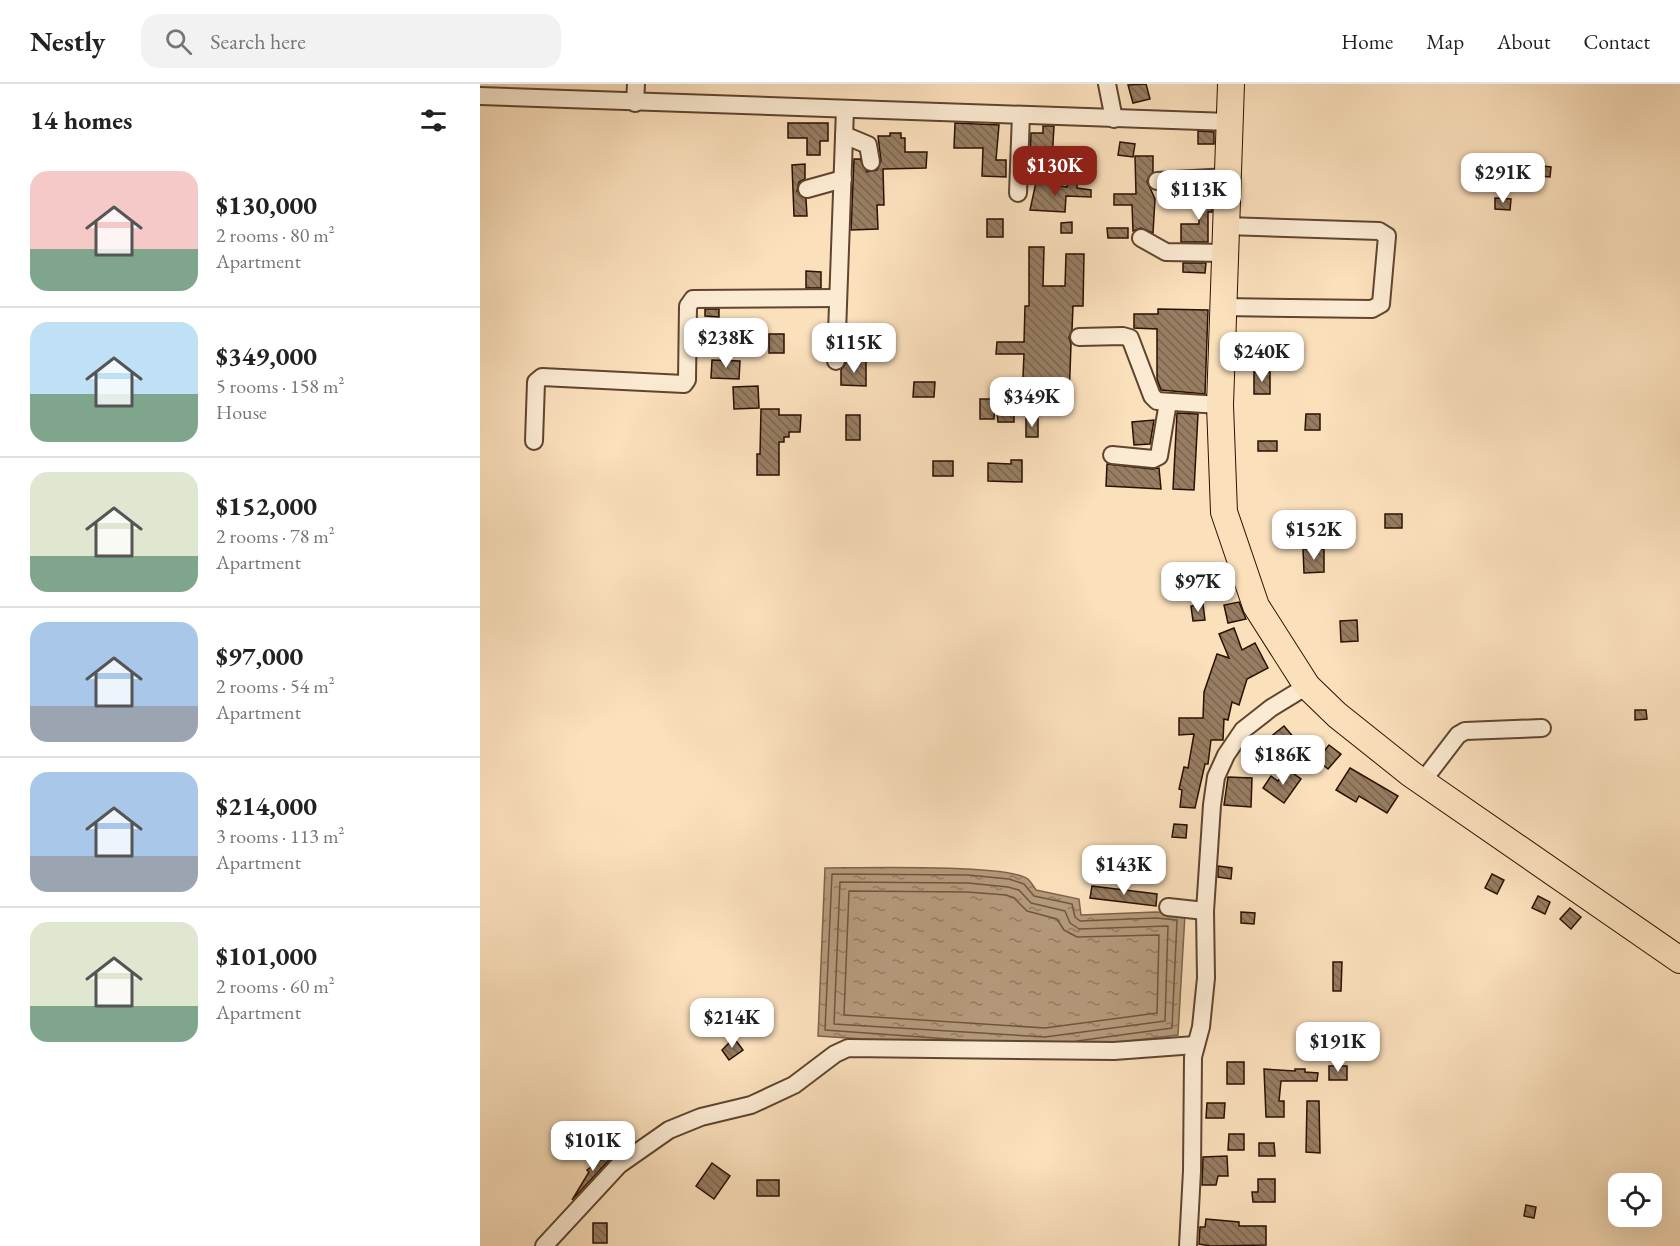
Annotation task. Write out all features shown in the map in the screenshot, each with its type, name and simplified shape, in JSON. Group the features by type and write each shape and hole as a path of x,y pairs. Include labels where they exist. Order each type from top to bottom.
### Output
{"highway":[{"path":"1231,84 1220,405 1224,512 1256,606 1307,686 1337,715 1422,782 1680,960"}],"street":[{"path":"635,103 636,84"},
{"path":"1107,84 1114,119"},
{"path":"480,96 1229,123"},
{"path":"836,361 845,109"},
{"path":"1018,193 1021,115"},
{"path":"844,135 868,145 871,162"},
{"path":"1157,181 1228,177"},
{"path":"807,189 843,180"},
{"path":"1223,307 1372,309 1381,304 1387,236 1379,231 1226,226"},
{"path":"1141,237 1166,252 1225,254"},
{"path":"534,441 536,382 542,377 684,384 687,380 688,306 693,299 838,298"},
{"path":"1079,337 1124,336 1130,338 1152,396 1157,401 1220,405"},
{"path":"1112,455 1153,459 1159,456 1168,402"},
{"path":"1188,1246 1195,1045 1201,1027 1206,978 1205,911 1216,777 1226,754 1243,730 1271,708 1307,686"},
{"path":"1422,782 1458,735 1466,731 1542,728"},
{"path":"1168,907 1205,911"},
{"path":"544,1246 619,1165 669,1130 701,1117 751,1104 794,1085 835,1054 848,1048 1114,1051 1195,1045"}],"water":[{"path":"825,868 931,868 992,871 1015,874 1028,879 1036,890 1079,899 1081,915 1156,912 1185,914 1178,1035 1045,1051 818,1036"}],"building":[{"path":"1146,84 1150,99 1133,103 1128,85"},
{"path":"788,123 828,123 828,141 820,141 820,155 807,155 807,138 788,138"},
{"path":"955,123 999,125 996,160 1006,160 1006,177 982,176 983,148 954,148"},
{"path":"1043,126 1054,126 1052,161 1030,160 1031,133 1043,133"},
{"path":"1198,131 1214,132 1214,144 1198,144"},
{"path":"890,133 901,133 901,138 905,138 905,152 927,152 926,168 883,169 884,205 877,205 878,229 851,230 854,159 860,159 867,172 877,170 881,161 878,136 890,136"},
{"path":"1120,142 1135,144 1133,157 1118,155"},
{"path":"1135,156 1153,156 1153,172 1147,181 1155,199 1153,233 1141,228 1133,231 1132,205 1114,205 1114,194 1136,194"},
{"path":"805,164 805,179 799,182 797,191 806,199 807,216 794,216 792,165"},
{"path":"1542,166 1551,167 1550,177 1540,176"},
{"path":"1036,182 1067,187 1067,184 1077,184 1077,188 1091,190 1091,197 1066,196 1065,212 1030,210"},
{"path":"1199,191 1212,191 1212,212 1208,212 1208,242 1181,242 1181,224 1199,224"},
{"path":"1495,198 1511,199 1510,210 1495,209"},
{"path":"987,219 1003,219 1003,237 987,237"},
{"path":"1072,222 1072,233 1061,233 1061,223"},
{"path":"1107,228 1128,228 1128,238 1108,238"},
{"path":"1029,247 1044,247 1043,286 1065,286 1066,254 1084,254 1083,306 1073,306 1072,330 1069,337 1071,344 1069,400 1022,399 1024,354 996,354 997,342 1024,342 1025,306 1029,306"},
{"path":"1183,263 1206,263 1205,273 1183,272"},
{"path":"806,271 821,272 821,288 806,288"},
{"path":"705,309 719,309 719,317 705,316"},
{"path":"1158,309 1208,310 1205,394 1161,390 1157,379 1157,329 1134,328 1134,314 1158,314"},
{"path":"769,334 784,334 784,353 769,353"},
{"path":"712,360 740,361 739,379 711,378"},
{"path":"847,361 866,361 866,386 841,385 841,370"},
{"path":"1254,372 1270,372 1270,394 1254,394"},
{"path":"914,382 935,382 934,397 913,397"},
{"path":"758,386 759,408 734,409 733,387"},
{"path":"980,399 995,399 994,419 980,419"},
{"path":"761,409 779,409 779,415 801,415 800,432 789,432 789,437 784,437 784,442 779,442 779,475 757,475"},
{"path":"1014,410 1014,422 998,422 997,411"},
{"path":"1177,413 1198,414 1194,490 1173,489"},
{"path":"1306,414 1320,414 1320,430 1305,430"},
{"path":"846,415 860,415 860,440 846,440"},
{"path":"1026,418 1038,418 1038,437 1026,437"},
{"path":"1154,420 1150,444 1134,445 1132,422"},
{"path":"1258,441 1277,441 1277,451 1258,451"},
{"path":"1011,460 1022,460 1022,482 988,481 988,463 1011,464"},
{"path":"933,461 953,461 953,476 933,476"},
{"path":"1107,464 1159,468 1161,489 1106,486"},
{"path":"1385,514 1402,514 1402,528 1385,528"},
{"path":"1288,520 1308,520 1308,538 1289,539"},
{"path":"1303,549 1324,549 1324,572 1304,573"},
{"path":"1200,585 1215,585 1215,595 1200,595"},
{"path":"1239,602 1246,619 1228,623 1224,605"},
{"path":"1203,604 1205,620 1193,621 1191,606"},
{"path":"1357,620 1358,641 1341,642 1340,621"},
{"path":"1234,628 1242,650 1255,643 1268,668 1247,679 1239,705 1232,702 1228,720 1224,719 1223,740 1211,740 1208,764 1205,764 1195,808 1180,807 1182,790 1179,789 1184,767 1188,768 1194,734 1179,735 1179,718 1203,718 1204,692 1217,654 1229,658 1219,634"},
{"path":"1635,710 1646,710 1647,719 1635,720"},
{"path":"1284,726 1295,739 1279,751 1269,738"},
{"path":"1329,745 1341,754 1328,769 1317,760"},
{"path":"1350,768 1398,796 1387,813 1359,796 1356,802 1336,790"},
{"path":"1287,769 1301,779 1284,803 1263,788 1271,776 1278,781"},
{"path":"1228,777 1252,778 1251,807 1224,805"},
{"path":"1174,824 1187,825 1186,838 1172,837"},
{"path":"1218,866 1232,868 1231,879 1218,877"},
{"path":"1492,874 1504,880 1497,894 1485,888"},
{"path":"1092,886 1157,894 1156,906 1090,898"},
{"path":"1538,896 1550,902 1545,914 1532,908"},
{"path":"1570,908 1581,917 1571,929 1560,919"},
{"path":"1241,912 1255,913 1254,924 1241,923"},
{"path":"1333,962 1342,962 1341,991 1333,991"},
{"path":"734,1038 743,1050 729,1060 722,1050"},
{"path":"1227,1062 1244,1062 1244,1084 1227,1084"},
{"path":"1329,1066 1347,1066 1347,1080 1329,1080"},
{"path":"1264,1069 1295,1071 1295,1069 1305,1069 1305,1072 1318,1073 1317,1081 1281,1081 1279,1101 1284,1101 1284,1117 1266,1117"},
{"path":"1307,1101 1319,1101 1320,1153 1306,1152"},
{"path":"1207,1103 1225,1103 1224,1118 1206,1118"},
{"path":"1229,1134 1244,1134 1244,1150 1228,1150"},
{"path":"1259,1143 1274,1143 1275,1156 1259,1156"},
{"path":"607,1155 610,1159 572,1200 589,1172 587,1170"},
{"path":"1227,1156 1228,1176 1218,1176 1216,1185 1202,1185 1203,1157"},
{"path":"712,1163 730,1176 714,1199 696,1186"},
{"path":"1258,1179 1275,1179 1275,1202 1253,1202 1252,1192 1258,1192"},
{"path":"757,1180 779,1180 779,1196 757,1196"},
{"path":"1526,1205 1536,1207 1534,1218 1524,1216"},
{"path":"1206,1219 1239,1222 1239,1226 1266,1226 1266,1245 1211,1246 1199,1244 1200,1227 1205,1227"},
{"path":"593,1223 607,1223 607,1243 593,1243"}]}
